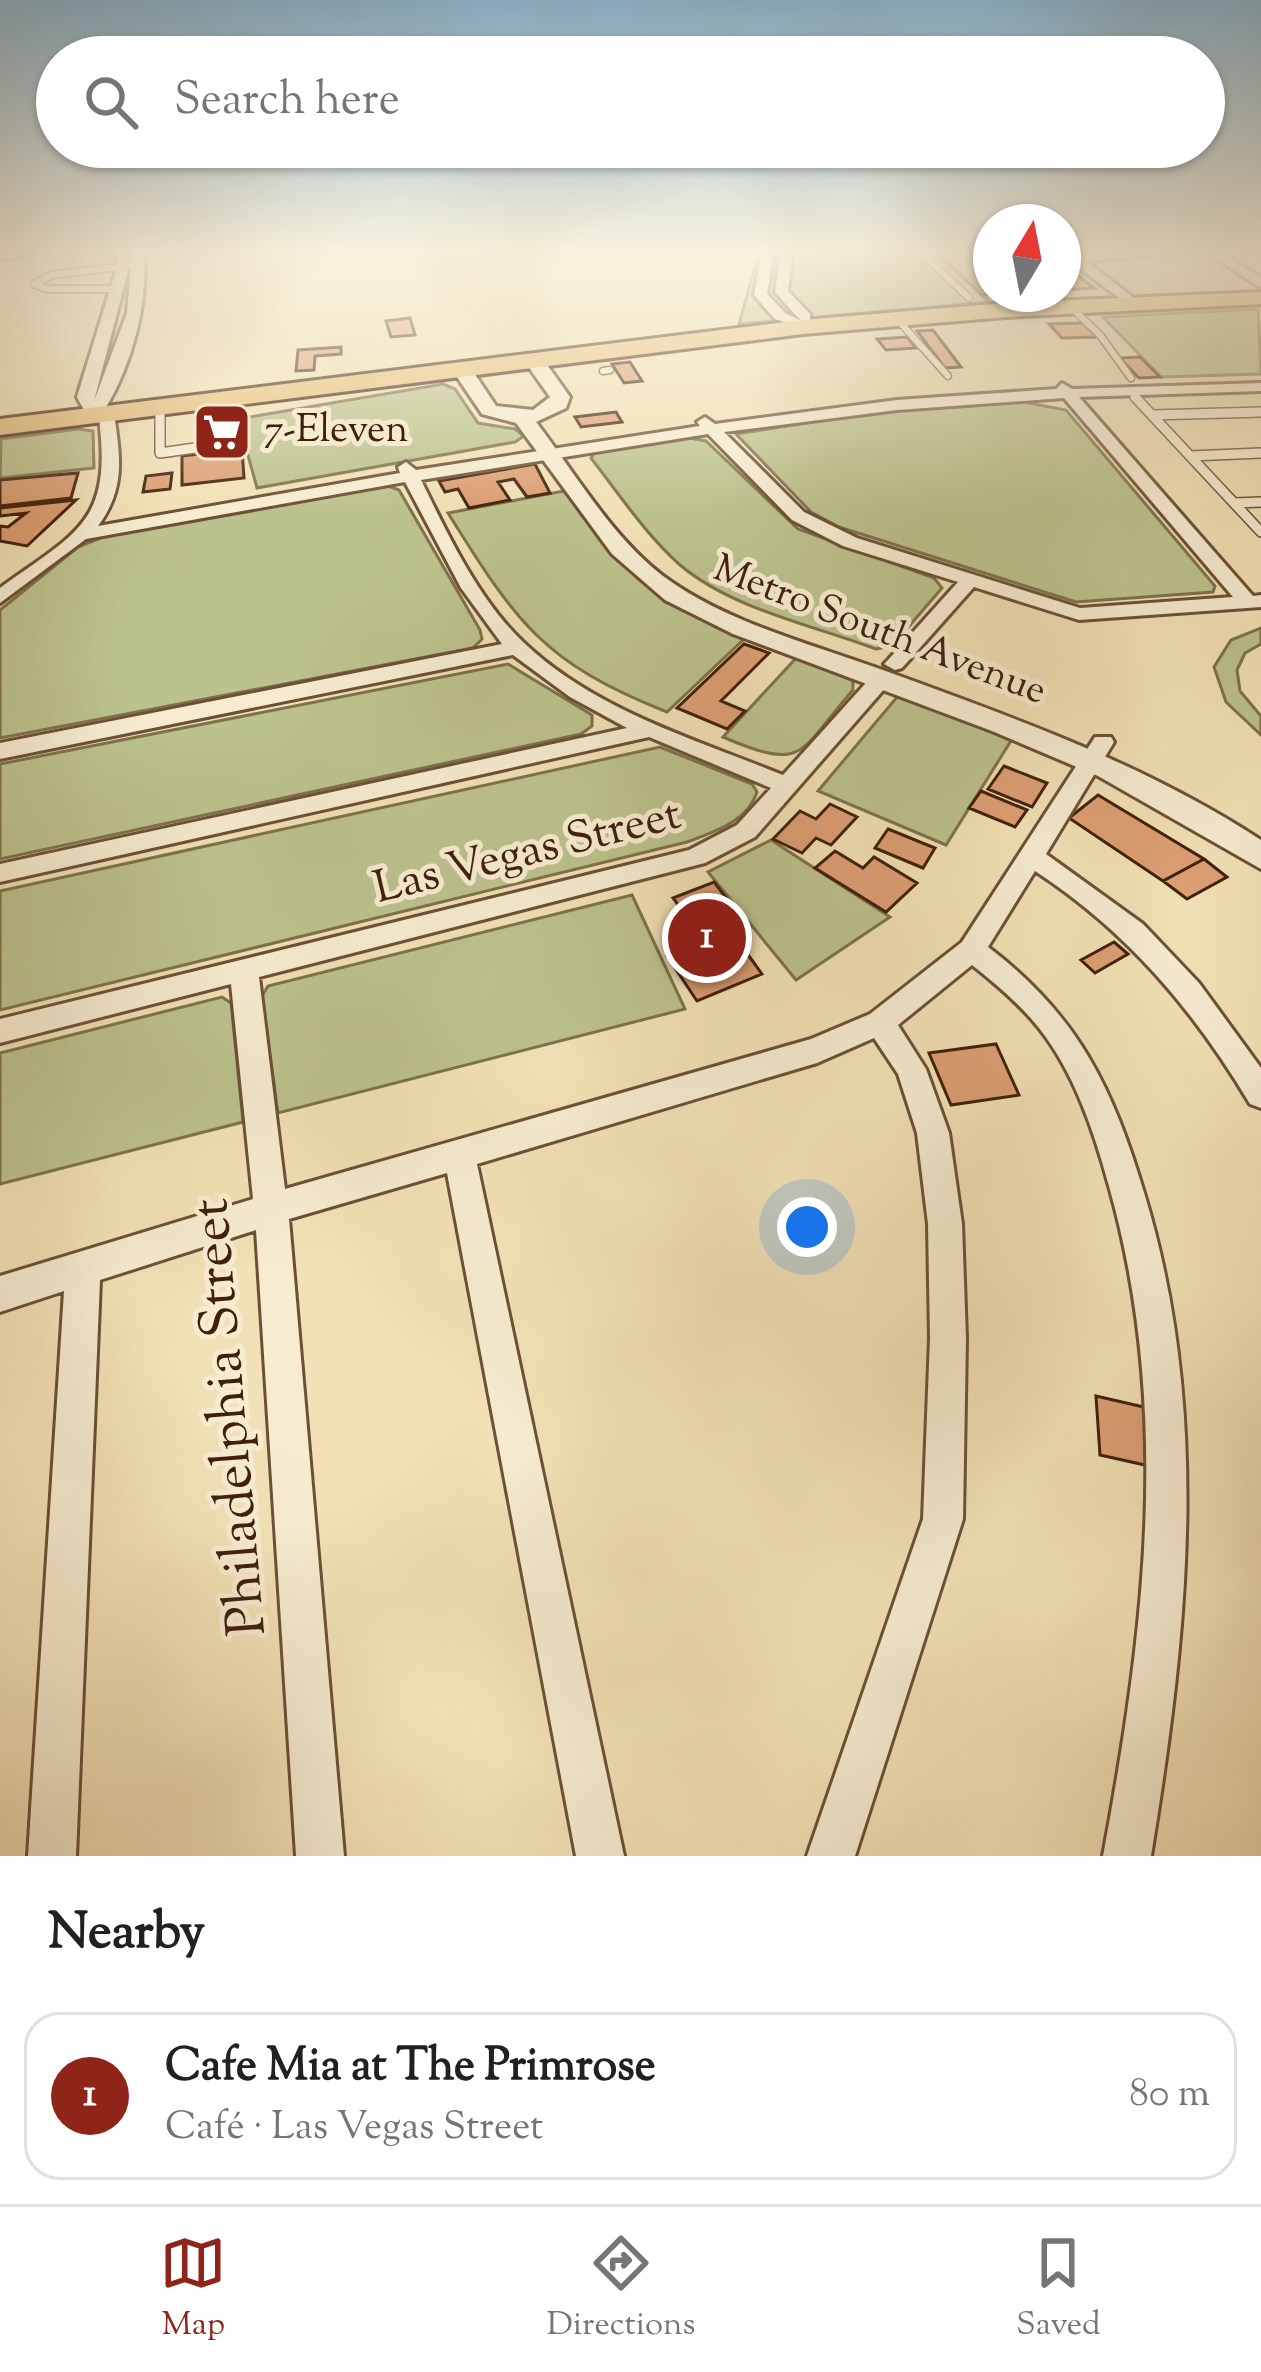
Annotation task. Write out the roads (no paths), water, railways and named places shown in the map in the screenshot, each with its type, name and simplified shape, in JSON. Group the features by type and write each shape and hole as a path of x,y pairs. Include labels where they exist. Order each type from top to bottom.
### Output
{"main road":[{"path":"4,426 705,339"}],"street":[{"path":"100,414 123,339"},
{"path":"0,597 83,529 104,504 113,472 100,414 85,397 101,341"},
{"name":"Metro South Avenue","path":"533,359 560,398 546,414 556,446"},
{"name":"Metro South Avenue","path":"461,368 489,410 522,417 556,446 632,560 660,585 701,609 889,672 1020,727 1098,750 1261,829"},
{"path":"83,529 707,424 1065,391 1261,383"},
{"path":"1065,391 1254,601"},
{"path":"522,417 546,414"},
{"path":"707,424 798,516 820,530 970,580 1079,614 1254,601"},
{"path":"408,472 484,608 516,647 595,700 788,786"},
{"name":"Las Vegas Street","path":"0,1031 696,857 746,831 970,580"},
{"path":"0,751 516,647"},
{"path":"0,874 654,729"},
{"path":"0,1294 271,1209 817,1050 880,1023 972,950 1098,750"},
{"name":"Metro South Avenue","path":"1098,750 1261,857"},
{"path":"1032,857 1087,890 1142,935 1190,988 1261,1095"},
{"path":"972,950 1012,981 1057,1029 1100,1109 1131,1198 1162,1324 1172,1471 1165,1587 1147,1749 1127,1856"},
{"name":"Philadelphia Street","path":"244,970 271,1209 320,1856"},
{"path":"831,1856 943,1519 946,1224 933,1133 911,1069 880,1023"},
{"path":"458,1154 600,1856"},
{"path":"52,1856 83,1268"}],"lane":[{"path":"101,341 123,339"},
{"path":"915,339 949,376"},
{"path":"1103,339 1131,378"},
{"path":"1135,397 1261,532"},
{"path":"160,406 160,452 202,447 199,401"},
{"path":"1152,416 1261,412"},
{"path":"1190,456 1261,453"},
{"path":"1234,503 1261,502"}],"place":[{"name":"7-Eleven","path":"222,432"},
{"name":"Cafe Mia at The Primrose","path":"707,938"}]}
